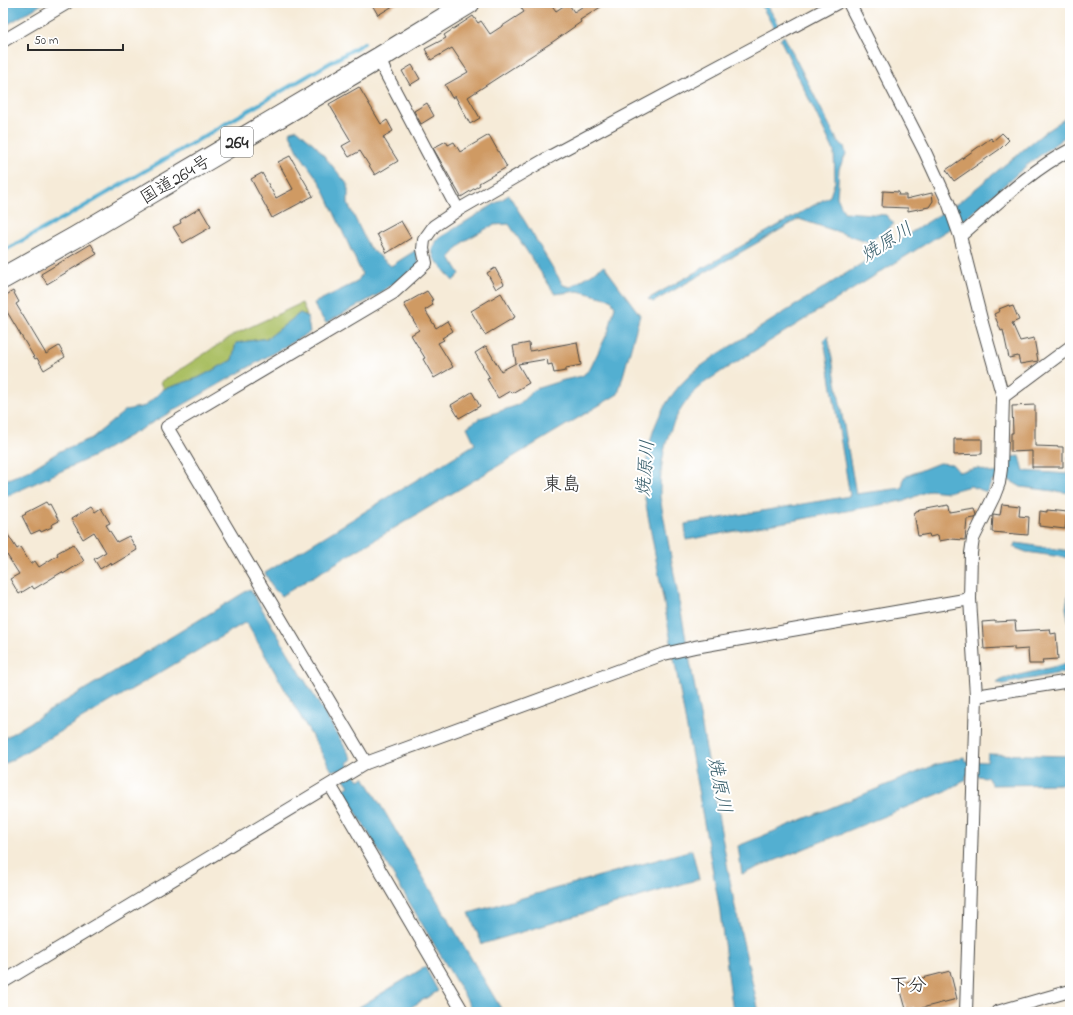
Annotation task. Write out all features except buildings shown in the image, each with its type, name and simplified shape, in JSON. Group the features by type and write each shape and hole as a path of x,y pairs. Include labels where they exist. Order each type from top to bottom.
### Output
{"highway":[{"name":"国道264号","path":"3,278 76,237 379,58 469,3"}],"street":[{"path":"3,41 67,3"},
{"path":"361,766 167,427 393,293 426,263 423,244 424,240 434,226 458,210 553,155 837,3"},
{"path":"849,3 925,152 948,202 960,236 1003,397 1001,469 999,483 973,539 970,553 970,599 976,696 966,1012"},
{"path":"379,58 384,72 458,210"},
{"path":"960,236 1025,180 1056,157 1070,150"},
{"path":"1003,397 1070,347"},
{"path":"3,982 361,766 664,654 695,647 970,599"},
{"path":"976,696 1070,681"},
{"path":"335,782 464,1012"},
{"path":"997,1012 1070,991"}],"green space":[{"path":"302,303 307,316 300,313 268,338 236,343 232,360 198,378 164,389 161,382 235,334"}],"water":[{"path":"3,3 44,3 3,27"},
{"path":"760,3 766,3 779,25 774,28"},
{"path":"784,36 838,142 844,146 846,154 839,169 837,197 844,212 886,215 894,224 869,242 799,219 653,302 648,299 830,196 835,181 834,151 780,39"},
{"path":"1070,115 1070,133 1026,166 967,218 722,371 697,389 679,413 667,439 660,482 660,497 734,902 759,1012 733,1012 719,905 645,499 646,465 658,418 676,390 688,377 715,356 958,203 1045,132"},
{"path":"297,129 316,146 348,185 348,204 369,247 391,266 416,250 419,265 379,294 326,323 317,311 314,303 357,282 362,274 321,184 299,153 289,132"},
{"path":"509,195 563,285 571,287 604,266 640,315 618,394 281,596 273,588 265,573 475,444 467,427 480,418 518,405 535,389 582,376 590,369 609,330 615,306 610,299 578,291 555,294 509,224 493,225 464,241 450,257 460,274 453,281 434,258 432,250 436,240"},
{"path":"300,313 307,316 310,332 96,455 3,498 3,481 30,470 60,451 92,438 126,410 145,406 164,389 198,378 232,360 236,343 268,338"},
{"path":"828,336 856,494 902,488 904,477 939,463 952,464 959,472 978,468 991,473 1008,471 1008,457 1020,456 1024,471 1068,474 1068,457 1070,456 1070,493 1021,487 1009,480 992,481 987,492 970,486 948,492 930,490 907,500 686,540 685,524 850,496 824,340"},
{"path":"1016,543 1070,551 1070,560 1069,558 1026,552 1013,547"},
{"path":"1070,582 1070,671 1004,684 997,683 1003,679 1069,663 1069,623 1066,608"},
{"path":"250,589 352,759 347,763 359,780 364,777 503,1012 474,1012 343,790 349,786 337,769 332,771 246,622 3,765 3,739"},
{"path":"988,754 1070,756 1070,784 992,785 987,777 966,775 966,780 946,791 742,874 738,846 935,765 964,757 965,761 987,762"},
{"path":"692,850 699,879 482,944 469,913"},
{"path":"425,967 438,991 403,1012 351,1012"}],"waterway":[{"path":"3,251 78,210 364,43"}],"district":[{"name":"東島","path":"562,483"},
{"name":"下分","path":"908,984"}],"water label":[{"name":"焼原川","path":"886,241"},
{"name":"焼原川","path":"644,468"},
{"name":"焼原川","path":"721,785"}]}
